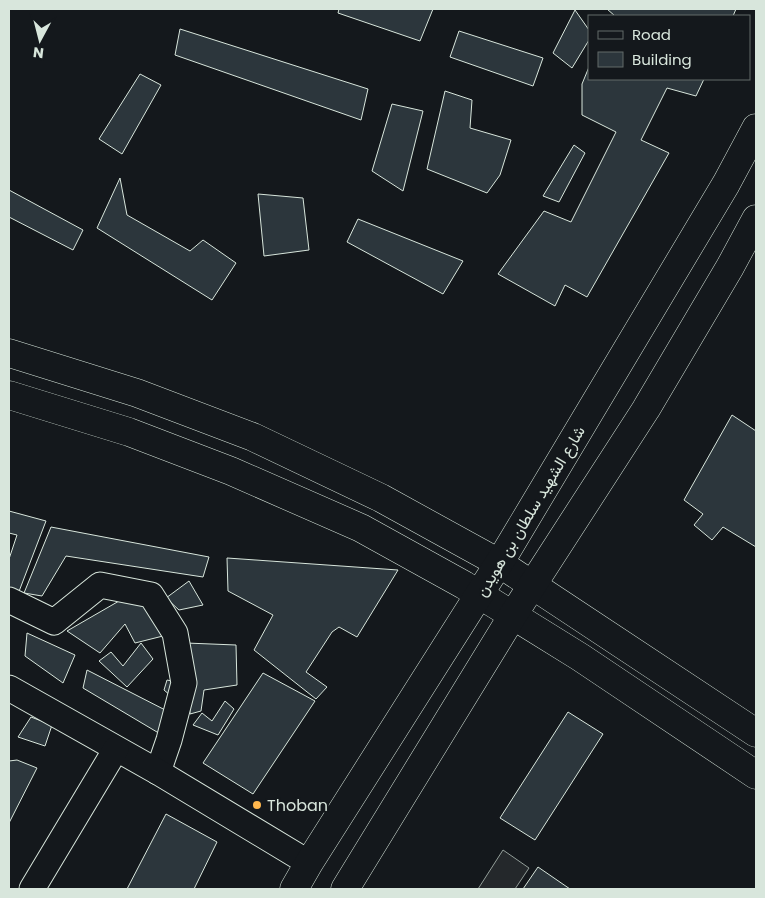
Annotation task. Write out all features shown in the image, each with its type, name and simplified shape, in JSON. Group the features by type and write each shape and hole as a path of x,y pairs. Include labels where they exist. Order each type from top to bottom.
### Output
{"main road":[{"name":"شارع الشهيد سلطان بن هويدن","path":"294,889 499,563 726,184 756,128"},
{"path":"345,889 513,615 646,409 730,267 756,219"},
{"path":"9,353 137,393 253,437 381,498 499,563 756,733"},
{"path":"9,395 129,432 231,471 361,528 513,615 580,657 756,775"}],"street":[{"path":"9,600 54,622 100,585 151,595 175,633 184,684 158,772"},
{"path":"9,688 158,772 309,863"},
{"path":"32,889 116,749"}],"shaded area":[{"path":"503,850 529,868 515,889 478,889"}],"building":[{"path":"339,9 433,9 420,41 338,13"},
{"path":"607,9 736,9 733,15 614,15"},
{"path":"575,10 588,29 588,42 572,68 553,53"},
{"path":"180,29 368,89 361,120 175,55"},
{"path":"459,31 543,58 533,86 450,57"},
{"path":"588,69 588,80 704,80 696,96 667,88 641,140 669,153 587,297 565,285 555,306 498,274 544,211 571,222 616,132 582,115 582,84"},
{"path":"140,74 161,85 122,154 99,139"},
{"path":"445,91 472,100 470,128 511,140 500,175 487,193 427,169"},
{"path":"392,104 423,111 403,191 372,171"},
{"path":"574,145 585,153 559,202 543,196"},
{"path":"120,178 127,215 190,251 203,240 236,263 212,300 97,228"},
{"path":"9,190 83,230 73,250 9,217"},
{"path":"258,194 303,198 309,250 264,256"},
{"path":"358,219 463,261 443,294 347,242"},
{"path":"732,415 756,431 756,547 723,527 712,540 694,525 703,514 684,500"},
{"path":"9,511 46,521 18,594 9,590 9,559 17,535 9,533"},
{"path":"51,527 209,557 203,577 66,556 42,596 24,593"},
{"path":"227,558 398,570 357,637 339,627 332,632 306,672 327,687 316,699 254,650 273,615 228,591"},
{"path":"189,581 203,605 179,610 166,598"},
{"path":"119,601 147,605 167,635 135,643 125,624 100,653 67,631"},
{"path":"27,633 75,655 63,683 25,656"},
{"path":"141,643 153,659 127,687 99,661 111,652 123,666"},
{"path":"186,643 236,645 237,685 204,690 201,711 190,714"},
{"path":"87,670 173,714 162,735 83,688"},
{"path":"263,673 315,701 253,794 203,763"},
{"path":"167,680 176,682 171,696 164,690"},
{"path":"225,701 234,709 218,735 193,725 202,713 212,721"},
{"path":"568,712 603,734 535,840 500,818"},
{"path":"31,717 52,725 45,746 18,737"},
{"path":"17,760 37,768 9,823 9,761"},
{"path":"166,814 217,842 194,889 127,889"},
{"path":"538,867 570,889 523,889"}],"place":[{"name":"Thoban","path":"257,805"}]}
